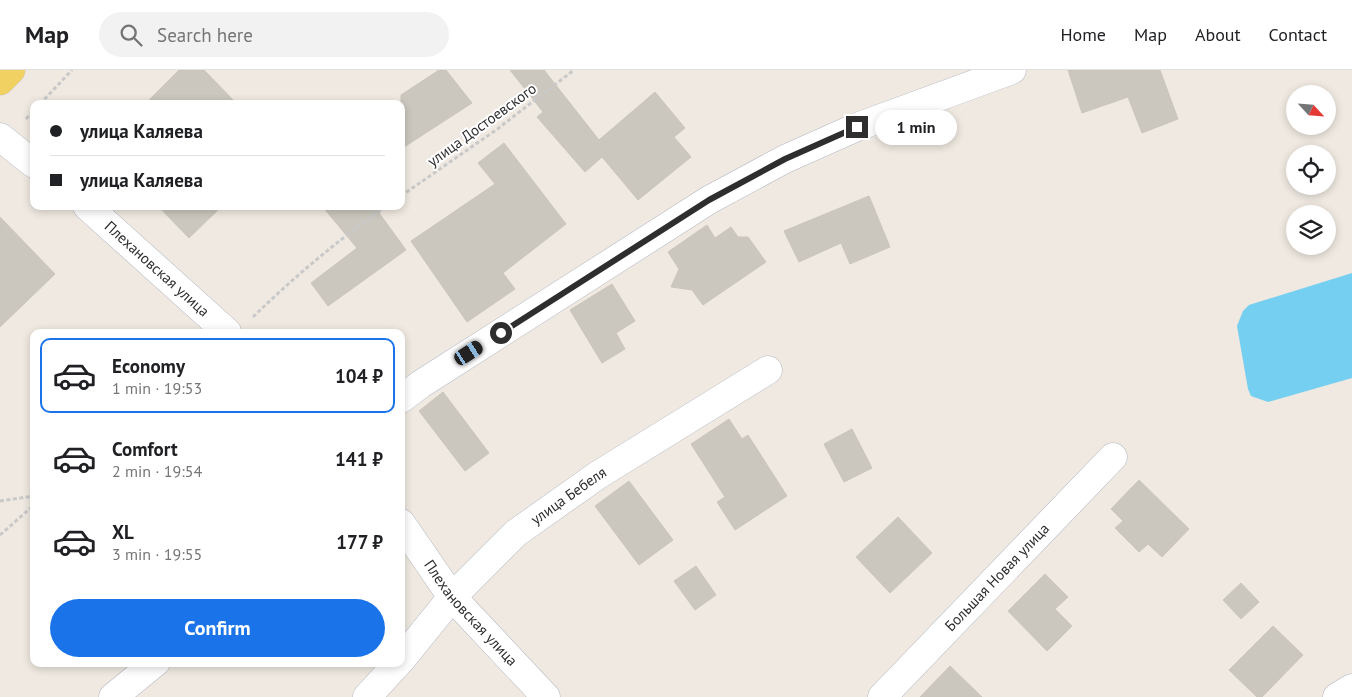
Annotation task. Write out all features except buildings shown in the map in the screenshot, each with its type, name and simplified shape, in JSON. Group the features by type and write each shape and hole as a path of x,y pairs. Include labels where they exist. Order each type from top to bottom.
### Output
{"main road":[{"path":"0,81 11,70"}],"street":[{"path":"405,396 709,200 785,159 857,127 1012,70"},
{"path":"0,137 30,161"},
{"name":"Плехановская улица","path":"91,210 224,329"},
{"name":"улица Бебеля","path":"405,655 452,597 516,533 598,476 768,370"},
{"name":"Большая Новая улица","path":"882,697 1113,457"},
{"name":"Плехановская улица","path":"405,529 452,597 546,697"},
{"path":"113,697 150,667"},
{"name":"улица Бебеля","path":"367,697 394,667"},
{"path":"1337,697 1352,688"}],"path":[{"path":"44,100 72,70"},
{"name":"улица Достоевского","path":"405,193 496,130 574,70"},
{"path":"250,320 283,288 381,210"},
{"path":"0,501 30,497"},
{"path":"0,535 30,509"}],"water":[{"path":"1352,273 1352,378 1268,402 1251,396 1248,389 1237,326 1243,311 1249,305"}],"route":[{"path":"501,333 709,200 785,159 857,127"}]}
